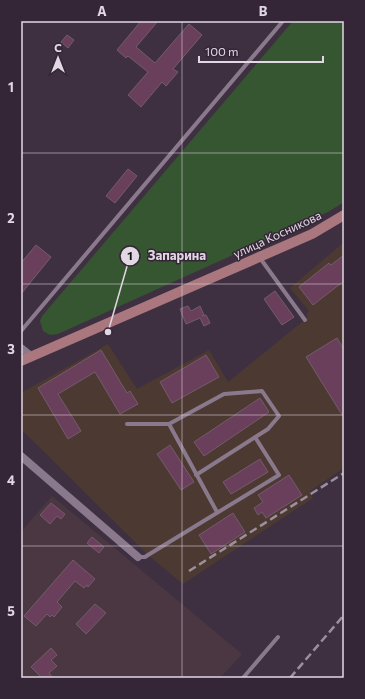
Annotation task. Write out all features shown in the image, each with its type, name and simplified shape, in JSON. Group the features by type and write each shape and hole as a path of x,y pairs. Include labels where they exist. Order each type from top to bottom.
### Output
{"street":[{"name":"улица Косникова","path":"21,361 260,258 312,234 344,215"},
{"path":"21,348 31,356"},
{"path":"21,456 138,557"}],"lane":[{"path":"21,331 283,21"},
{"path":"260,258 305,320"},
{"path":"127,424 169,424 224,394 262,391 279,416 268,429 196,475"},
{"path":"169,424 217,512"},
{"path":"138,557 145,557 278,475 255,437"},
{"path":"243,678 278,637"}],"shaded area":[{"path":"344,242 344,468 310,491 313,498 183,584 148,555 21,429 21,393 108,344 137,389 209,350 228,382 308,317 306,315 309,311 290,288"},
{"path":"52,496 242,654 220,678 21,678 21,532"}],"green space":[{"path":"293,21 344,21 344,202 328,212 58,334 50,335 43,331 40,321 42,316"}],"building":[{"path":"141,21 158,21 136,47 155,63 189,24 202,35 173,69 178,72 166,86 162,82 141,107 128,95 148,72 128,56 126,58 117,50"},
{"path":"67,35 74,40 68,48 61,42"},
{"path":"128,169 137,176 115,203 106,196"},
{"path":"36,245 51,257 21,294 21,263"},
{"path":"344,255 344,281 313,305 299,287 329,263 331,265"},
{"path":"275,291 294,317 282,325 264,299"},
{"path":"188,306 191,311 200,306 204,315 202,316 206,315 210,323 204,326 200,318 186,324 180,309"},
{"path":"337,338 344,350 344,418 306,357"},
{"path":"101,350 127,393 130,391 138,404 120,414 95,372 58,394 81,431 68,439 38,388"},
{"path":"206,355 219,377 172,403 160,382"},
{"path":"260,398 269,412 204,456 194,442"},
{"path":"170,445 194,482 181,490 157,454"},
{"path":"260,459 268,472 231,494 223,482"},
{"path":"289,475 302,495 266,518 262,512 258,515 254,508 263,502 258,495"},
{"path":"51,503 65,514 61,519 57,516 50,524 40,515"},
{"path":"233,513 245,532 211,554 199,535"},
{"path":"92,537 104,547 99,553 87,543"},
{"path":"73,560 95,579 88,587 87,585 84,588 75,581 57,602 62,607 54,617 52,615 50,617 47,614 36,626 24,616"},
{"path":"95,604 106,613 86,634 76,624"},
{"path":"51,648 57,655 51,660 57,666 49,673 53,678 42,678 31,667"}],"railway":[{"path":"189,571 344,473"},
{"path":"290,678 344,615"}],"place":[{"name":"Запарина","path":"108,332"}]}
